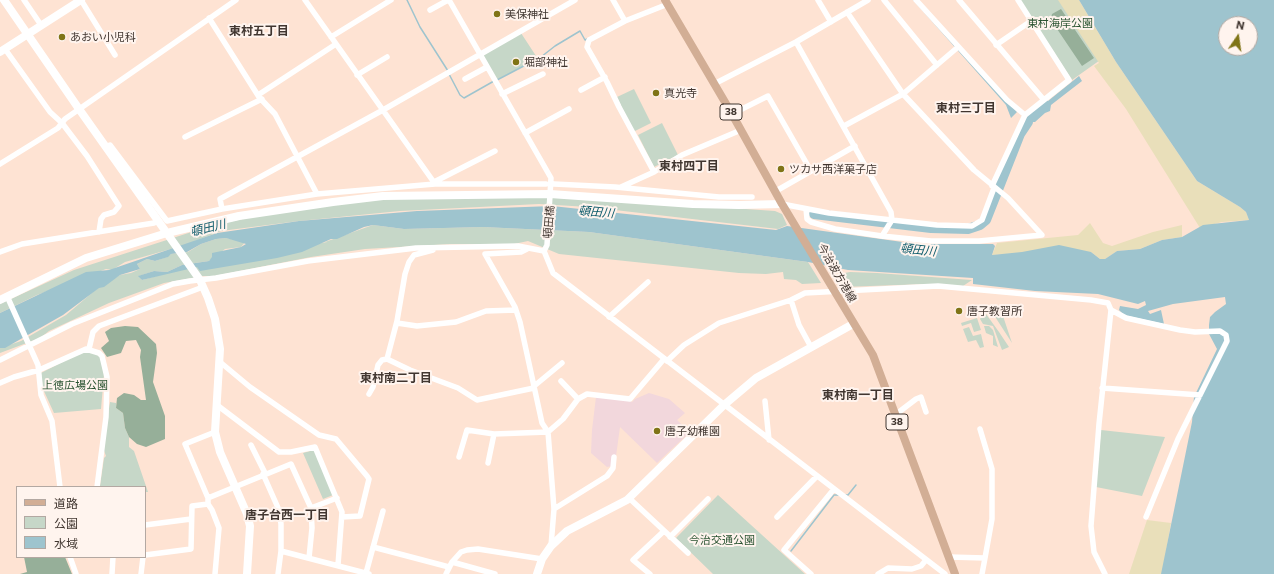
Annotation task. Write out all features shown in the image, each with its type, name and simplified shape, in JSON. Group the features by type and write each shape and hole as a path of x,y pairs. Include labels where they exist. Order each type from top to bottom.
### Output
{"main road":[{"name":"今治波方港線","path":"666,2 732,114 782,204 873,355 956,574"}],"street":[{"path":"4,0 105,147 169,235 200,281 215,319 220,349 215,432 220,452 247,514 250,526 247,574"},
{"path":"24,0 41,25"},
{"path":"99,232 101,218 104,215 114,212 119,206 87,156 62,123 50,112 3,51 81,0 115,55"},
{"path":"0,164 58,128 79,109 236,0"},
{"path":"305,0 433,181 450,184"},
{"path":"331,37 391,0"},
{"path":"430,10 449,0"},
{"name":"頓田橋","path":"449,0 551,178 551,197 546,248"},
{"path":"222,209 220,199 383,110 575,0"},
{"path":"613,0 625,21"},
{"path":"818,0 831,22"},
{"path":"714,84 796,42 868,0"},
{"path":"884,0 937,65"},
{"path":"916,0 1007,100 1025,115"},
{"path":"959,0 1044,100"},
{"path":"60,486 52,421 41,395 39,370 29,344 6,299 86,258 239,216 383,196 551,197 693,204 782,204 829,213 957,227 972,226 982,220 993,187 1025,115 1069,80 1018,0"},
{"path":"654,172 587,47 589,40 666,2"},
{"path":"806,209 807,219 811,222 835,230 882,236 931,241 979,241 1042,235 1008,198 974,170 903,94 847,12"},
{"path":"209,18 260,97 275,114 317,194"},
{"path":"996,45 1031,21"},
{"path":"796,42 891,212 892,220 882,236"},
{"path":"185,137 260,97 336,44"},
{"path":"844,126 903,94 958,47"},
{"path":"357,75 387,57"},
{"path":"465,79 487,67"},
{"path":"502,94 543,74"},
{"path":"582,90 604,77"},
{"path":"732,114 768,96 811,171"},
{"path":"525,133 569,109"},
{"path":"619,188 654,172 682,155 741,130"},
{"path":"105,147 110,145 165,221 222,209 317,194 401,186 450,184 546,184"},
{"path":"776,191 855,146"},
{"path":"436,181 495,151"},
{"path":"554,184 719,197 752,197"},
{"path":"0,252 22,244 154,223"},
{"path":"0,360 29,344 72,324 173,284 200,281 308,261 416,248 518,246 528,248 546,248 552,273 945,574"},
{"path":"387,359 397,323 405,274 409,262 414,255 443,248"},
{"path":"528,248 521,252 485,254 516,310 542,423 548,432 554,509 551,546"},
{"path":"89,349 93,332 99,326 200,281"},
{"path":"609,317 648,282"},
{"path":"459,457 467,430 494,434 548,432 562,419 578,399 587,394 630,399 665,360 684,344 719,323 791,300 804,293 938,286 1091,300 1108,303 1111,310 1102,388 1091,526 1094,552 1105,574"},
{"path":"791,300 799,325 811,347"},
{"path":"397,323 417,326 456,322 486,311 516,310"},
{"path":"1111,310 1126,318 1194,332 1220,331 1226,335 1227,341 1178,439 1146,517"},
{"path":"537,574 542,559 551,546 567,530 629,498 724,405 756,378 853,324"},
{"path":"0,383 14,377 39,370 86,349 89,349 102,356 107,378 106,417 97,486"},
{"path":"369,394 373,387 378,365 382,360 387,359 410,370 458,388 477,400 533,387 562,363"},
{"path":"220,362 250,387 319,435 336,440 367,476 369,479 360,516 342,517"},
{"path":"561,381 578,399"},
{"path":"1102,388 1200,395"},
{"path":"895,415 916,399 922,398 926,412"},
{"path":"765,401 769,440"},
{"path":"217,405 279,452 291,452 315,446 342,512 338,565"},
{"path":"980,429 992,469 992,520 982,574"},
{"path":"215,432 185,444 219,528 216,574"},
{"path":"488,463 494,434"},
{"path":"252,445 279,510 282,551 278,574"},
{"path":"554,509 607,476 613,468 614,457"},
{"path":"208,498 291,464 311,508 312,528 309,558"},
{"path":"777,518 817,476"},
{"path":"812,574 784,550 834,489"},
{"path":"311,508 337,498"},
{"path":"629,498 688,553"},
{"path":"670,537 708,499"},
{"path":"146,556 191,549 192,506 208,504"},
{"path":"282,551 368,574 373,546 383,510"},
{"path":"146,525 191,519"},
{"path":"650,574 633,560 664,531"},
{"path":"373,546 495,574"},
{"path":"446,574 451,564 461,552 468,550 478,549 542,559"},
{"path":"949,557 985,558"},
{"path":"70,558 76,574"},
{"path":"112,574 113,558"},
{"path":"141,574 144,558"},
{"path":"878,574 888,568 912,569 921,566 926,560"}],"shaded area":[{"name":"唐子幼稚園","path":"649,393 669,399 685,413 677,420 690,432 657,463 620,427 616,456 612,466 607,467 591,453 596,397 629,400 632,402 635,399"}],"green space":[{"name":"東村海岸公園","path":"1020,0 1071,0 1103,58 1072,80"},
{"path":"1061,9 1094,58 1082,66 1051,20 1052,14"},
{"path":"521,33 538,59 496,80 482,56"},
{"path":"634,89 651,123 633,132 617,97"},
{"path":"662,123 678,155 654,167 638,135"},
{"path":"571,197 775,211 782,214 787,225 778,229 589,207 539,204 400,211 299,221 221,231 185,245 125,262 112,270 106,269 37,295 0,313 0,304 74,270 210,226 252,217 314,207 394,198"},
{"path":"373,225 404,229 483,227 589,232 808,262 821,283 802,284 796,280 784,279 783,272 766,274 739,273 559,254 528,241 514,244 451,244 365,249 311,257 214,276 203,276 164,283 109,303 49,331 40,338 0,353 0,348 21,341 66,315 99,287 120,275 131,273 140,269 137,264 147,259 155,261 171,254 188,252 201,244 216,239 226,238 245,242 241,247 225,249 209,261 182,265 167,272 154,271 139,276 142,280 175,271 327,242 325,242"},
{"path":"850,272 972,280 963,286 927,284 842,287 834,275"},
{"path":"992,312 998,312 1003,316 1012,343"},
{"path":"986,314 1009,347 1002,350 993,326 983,324 980,319"},
{"path":"977,318 981,330 974,332 971,323 962,326 961,323"},
{"path":"125,326 138,327 156,344 157,353 153,382 165,416 165,439 146,447 137,444 129,437 125,428 123,413 116,408 117,398 124,393 134,395 141,400 146,400 140,357 141,350 136,340 126,341 121,353 107,357 101,348 109,341 105,332 111,328"},
{"path":"984,326 989,326 993,330 998,347 993,345 993,336 986,333"},
{"path":"969,327 973,336 981,334 984,347 980,348 976,340 968,342 963,329"},
{"name":"上徳広場公園","path":"84,351 93,352 100,357 104,374 101,409 54,413 43,389 41,373"},
{"path":"110,402 116,403 116,408 123,413 125,428 129,437 129,447 134,451 146,486 100,486 104,458 106,456 103,448"},
{"path":"1101,430 1165,437 1142,496 1096,487"},
{"path":"314,450 333,495 323,499 303,453"},
{"name":"今治交通公園","path":"718,495 805,574 713,574 676,538"},
{"path":"24,558 65,558 72,574 20,574 27,572"}],"sand":[{"path":"1058,0 1079,0 1116,62 1197,181 1240,207 1246,212 1249,220 1222,222 1200,228 1126,109 1094,66 1099,63"},
{"path":"1090,223 1103,243 1112,246 1153,232 1182,225 1182,237 1162,240 1140,249 1117,251 1105,259 1100,259 1091,252 992,255 997,243 1078,235"},
{"path":"1147,520 1171,523 1162,574 1129,574"}],"water":[{"path":"913,0 915,0 1017,112 1011,118 1006,105"},
{"name":"頓田川","path":"1079,0 1274,0 1274,574 1161,574 1192,422 1194,397 1217,349 1209,334 1210,317 1226,304 1225,297 1173,304 1148,311 1150,314 1161,310 1164,324 1124,315 1119,310 1120,306 1138,309 1146,305 1145,301 1138,304 1098,294 1035,291 973,284 973,278 848,270 808,262 589,232 483,227 404,229 373,225 364,227 337,239 331,239 302,252 277,258 200,271 197,267 142,280 138,276 154,271 167,272 182,265 209,261 212,257 212,253 241,247 246,244 226,238 216,239 201,244 187,252 171,254 168,257 155,261 147,259 137,264 140,269 120,275 104,287 99,288 63,315 5,348 0,348 0,313 86,272 109,270 217,233 299,221 417,211 552,206 776,230 787,226 917,244 993,244 995,246 992,255 1022,252 1059,245 1091,252 1100,259 1105,259 1117,251 1140,249 1162,240 1182,237 1203,225 1249,220 1246,212 1240,207 1197,181 1116,62"},
{"path":"1079,76 1082,81 1051,105 1050,111 1045,113 1035,122 1028,122 1027,115 1047,100 1048,101"}],"waterway":[{"path":"407,0 420,27 448,71"},
{"path":"497,80 541,57 555,46 580,31 585,40 587,39"},
{"path":"449,74 460,95 464,98 494,81"},
{"path":"814,214 931,228 968,229 980,225 986,220 1020,134 1028,122"},
{"path":"845,495 848,495 856,485"},
{"path":"791,551 834,495 839,495"}],"place":[{"name":"美保神社","path":"497,14"},
{"name":"あおい小児科","path":"62,37"},
{"name":"堀部神社","path":"516,62"},
{"name":"真光寺","path":"656,93"},
{"name":"ツカサ西洋菓子店","path":"781,169"},
{"name":"唐子教習所","path":"959,311"},
{"name":"唐子幼稚園","path":"657,431"}],"district":[{"name":"東村五丁目","path":"259,31"},
{"name":"東村三丁目","path":"966,108"},
{"name":"東村四丁目","path":"689,166"},
{"name":"東村南二丁目","path":"396,378"},
{"name":"東村南一丁目","path":"858,395"},
{"name":"唐子台西一丁目","path":"287,515"}]}
